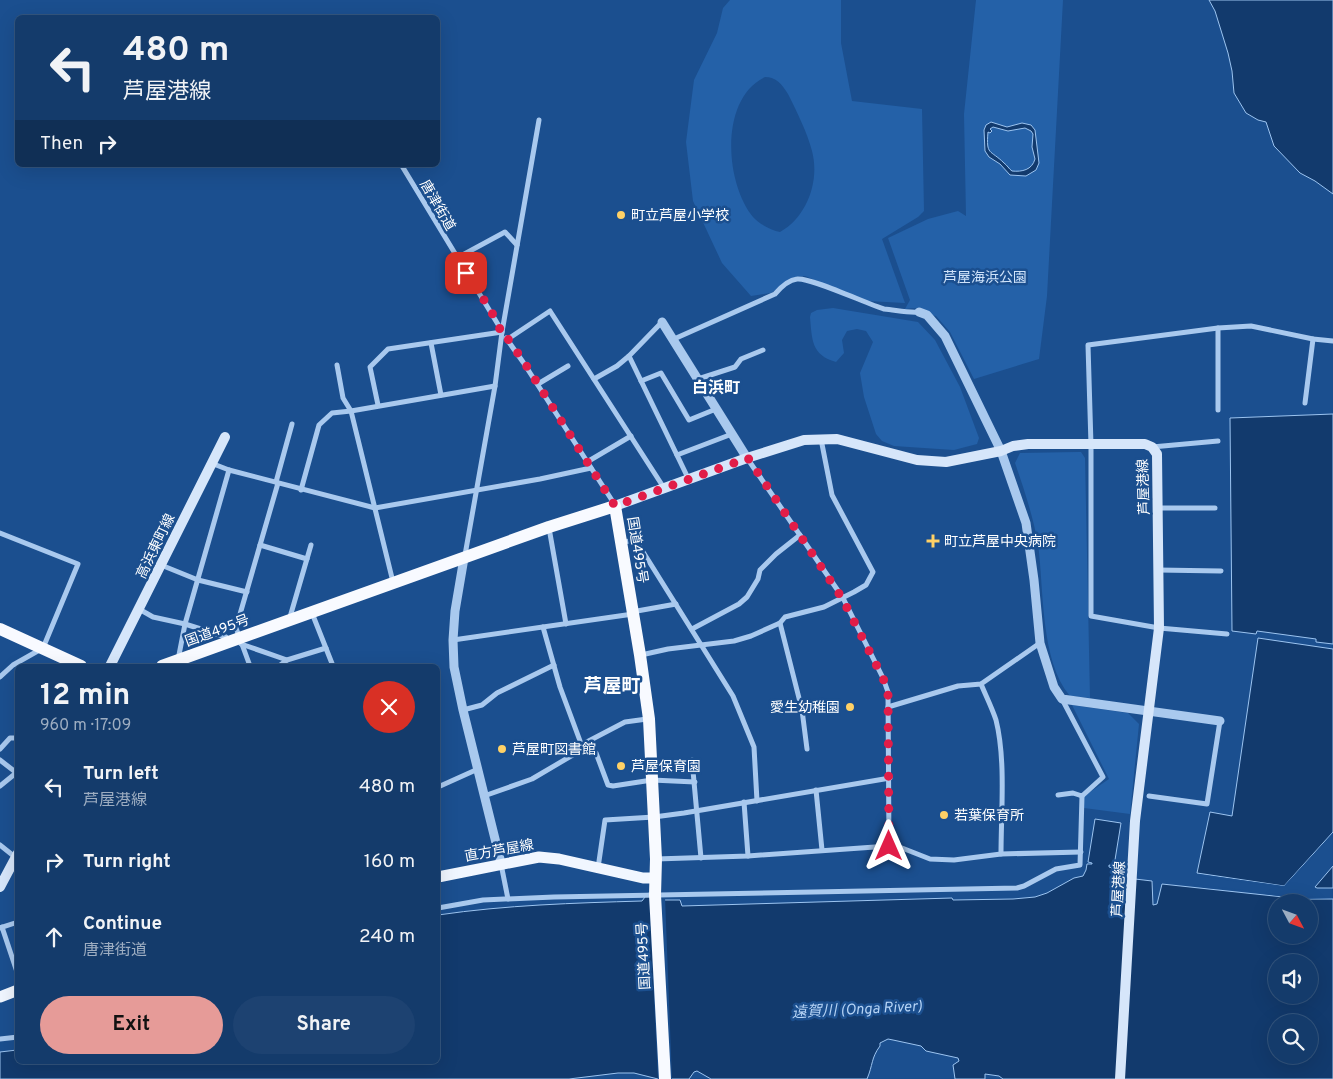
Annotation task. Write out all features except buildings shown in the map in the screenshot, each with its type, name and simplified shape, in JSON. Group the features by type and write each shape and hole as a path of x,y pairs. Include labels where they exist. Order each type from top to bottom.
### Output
{"highway":[{"name":"国道495号","path":"167,664 235,642 393,582 549,527 615,506 649,719 656,860 655,895 665,1079"},
{"path":"0,629 76,664"}],"main road":[{"name":"高浜東町線","path":"111,664 225,437"},
{"name":"芦屋港線","path":"615,506 804,440 837,439 929,462 946,462 1028,444 1145,444 1152,447 1157,454 1159,628 1136,821 1120,1079"},
{"name":"直方芦屋線","path":"440,877 538,857 559,859 642,878 655,878"},
{"path":"0,887 15,860"},
{"path":"0,997 15,991"}],"street":[{"path":"508,899 454,668 453,640 455,611 539,120"},
{"name":"唐津街道","path":"403,167 501,334"},
{"path":"457,258 505,232 517,245"},
{"path":"440,908 483,900 508,899 1017,888 1056,869 1080,865 1082,796 1102,777 1054,687 1040,643 1026,523 1001,451 945,336 927,316 919,312 908,313 884,309 799,278 783,285 775,294 674,339"},
{"path":"508,339 550,311 664,488"},
{"path":"594,379 618,366 662,322 732,434 842,598 883,678 888,692 889,846"},
{"path":"1227,634 1159,628 1091,616 1091,444 1088,345 1218,328 1252,326 1313,339 1333,341"},
{"path":"1218,328 1218,410"},
{"path":"378,405 370,367 388,349 501,334 508,339 538,384 615,506"},
{"path":"1305,403 1313,339"},
{"path":"431,343 441,395"},
{"path":"698,379 735,367 741,359 763,350"},
{"path":"629,356 689,480"},
{"path":"337,365 343,398 351,411 393,582"},
{"path":"538,384 568,366"},
{"path":"641,381 661,373 689,420 716,409"},
{"path":"301,490 319,425 332,412 351,411 494,386"},
{"path":"249,664 235,642 236,628 292,424"},
{"path":"677,454 732,434"},
{"path":"211,463 229,470 301,490 375,508 540,479 589,465 631,436"},
{"path":"640,655 668,649 734,641 751,636 780,623 785,617 824,607 866,585 873,572 832,495 821,439"},
{"path":"1152,447 1218,441"},
{"path":"178,660 185,624 229,470"},
{"path":"1158,508 1216,508"},
{"path":"549,527 566,624"},
{"path":"0,533 78,564 43,648 13,665 0,677"},
{"path":"692,628 739,604 747,597 758,579 760,570 776,554 800,535"},
{"path":"622,542 633,540 636,542 692,628 733,696 754,747 757,801"},
{"path":"290,620 310,545"},
{"path":"260,546 307,559"},
{"path":"161,565 198,580 247,592"},
{"path":"1158,570 1221,571"},
{"path":"453,640 633,614 636,611 676,604"},
{"path":"139,609 153,617 185,624 226,638 286,663 326,648"},
{"path":"312,612 332,664"},
{"path":"780,623 802,710 807,749"},
{"path":"543,627 554,666 582,747"},
{"path":"888,707 958,686 981,684 1040,643"},
{"path":"463,710 482,705 497,693 554,666"},
{"path":"981,684 995,718 999,734 1002,777 1001,854"},
{"path":"1062,699 1148,712 1220,720 1208,804 1149,796"},
{"path":"484,796 532,779 625,722 649,719"},
{"path":"0,749 10,738 15,738"},
{"path":"582,747 596,752 608,785 613,786 652,780 694,782"},
{"path":"0,760 15,771"},
{"path":"692,760 701,858"},
{"path":"440,786 478,769"},
{"path":"0,786 15,775"},
{"path":"598,868 605,820 654,817 698,811 890,778"},
{"path":"816,790 822,850"},
{"path":"1058,796 1073,794 1082,796"},
{"path":"744,802 748,856"},
{"path":"0,845 15,855"},
{"path":"656,860 748,856 889,846 902,848 930,859 954,860 1001,854 1081,852"},
{"path":"15,923 1,928 15,967"},
{"path":"0,1039 15,1037"}],"green space":[{"path":"730,0 841,0 841,43 852,101 922,109 924,211 918,217 882,239 905,303 867,301 805,276 795,277 771,293 751,296 722,263 693,201 686,142 694,80 717,33 723,8","holes":["765,77 772,78 778,82 788,94 807,137 814,162 813,186 804,208 798,217 780,232 765,226 753,217 744,202 732,164 731,143 734,122 740,103 750,88"]},
{"name":"芦屋海浜公園","path":"976,0 1063,0 1047,296 1039,359 974,379 950,332 936,316 919,309 905,309 910,300 888,238 928,219 958,211 966,216 964,114"},
{"path":"833,308 918,322 935,340 960,387 979,438 977,444 954,450 894,446 882,441 876,434 864,397 860,373 873,342 866,331 857,329 847,331 842,340 844,353 836,362 822,355 814,345 811,332 811,313 817,310"},
{"path":"1081,452 1085,458 1090,698 1070,696 1060,681 1053,664 1045,623 1038,544 1031,513 1015,463 1020,453"},
{"path":"1072,705 1128,713 1139,724 1130,814 1084,808 1084,796 1109,779"}],"water":[{"path":"1209,0 1333,0 1333,194 1300,173 1274,146 1266,122 1246,113 1234,93 1228,53 1215,11"},
{"path":"991,122 1007,127 1022,123 1031,125 1035,130 1039,163 1036,170 1026,176 1010,175 1000,164 989,157 985,151 984,130 986,125","holes":["993,127 1008,131 1025,128 1033,134 1032,147 1035,159 1032,166 1026,170 1012,171 988,149 988,132 992,131 990,129"]},
{"path":"1333,414 1333,644 1316,642 1316,639 1257,631 1256,634 1232,631 1230,418"},
{"path":"1258,638 1333,649 1333,832 1284,886 1197,873 1210,812 1232,816"},
{"name":"遠賀川 (Onga River)","path":"1095,819 1121,823 1114,866 1109,865 1115,875 1152,881 1153,905 1157,904 1162,884 1268,895 1268,944 1318,944 1318,899 1333,899 1333,1079 1003,1079 999,1076 985,1074 985,1079 955,1079 953,1065 959,1061 958,1058 926,1051 921,1046 888,1039 880,1043 867,1079 711,1079 697,1071 689,1079 658,1079 634,1073 618,1073 569,1079 0,1079 0,1052 15,1050 15,1064 440,1064 440,915 514,907 642,901 648,893 660,900 680,900 682,906 952,898 953,900 1013,899 1035,897 1047,893 1074,878 1083,876 1087,864 1092,864 1088,862"},
{"path":"1333,866 1333,888 1315,887"}],"pier":[{"path":"1333,833 1333,836 1284,888 1197,876 1197,874 1284,886"},
{"path":"1194,884 1277,894 1206,888"},
{"path":"662,893 662,897 665,897 672,1079 658,1079 649,894"},
{"path":"1318,896 1333,896 1333,898 1318,898"}],"place":[{"name":"町立芦屋小学校","path":"621,215"},
{"name":"町立芦屋中央病院","path":"933,541"},
{"name":"愛生幼稚園","path":"850,707"},
{"name":"芦屋町図書館","path":"502,749"},
{"name":"芦屋保育園","path":"621,766"},
{"name":"若葉保育所","path":"944,815"}],"district":[{"name":"白浜町","path":"716,387"},
{"name":"芦屋町","path":"612,685"}],"route":[{"path":"466,273 502,332 501,336 508,339 524,362 615,506 748,458 842,598 883,678 888,692 889,846"}]}
